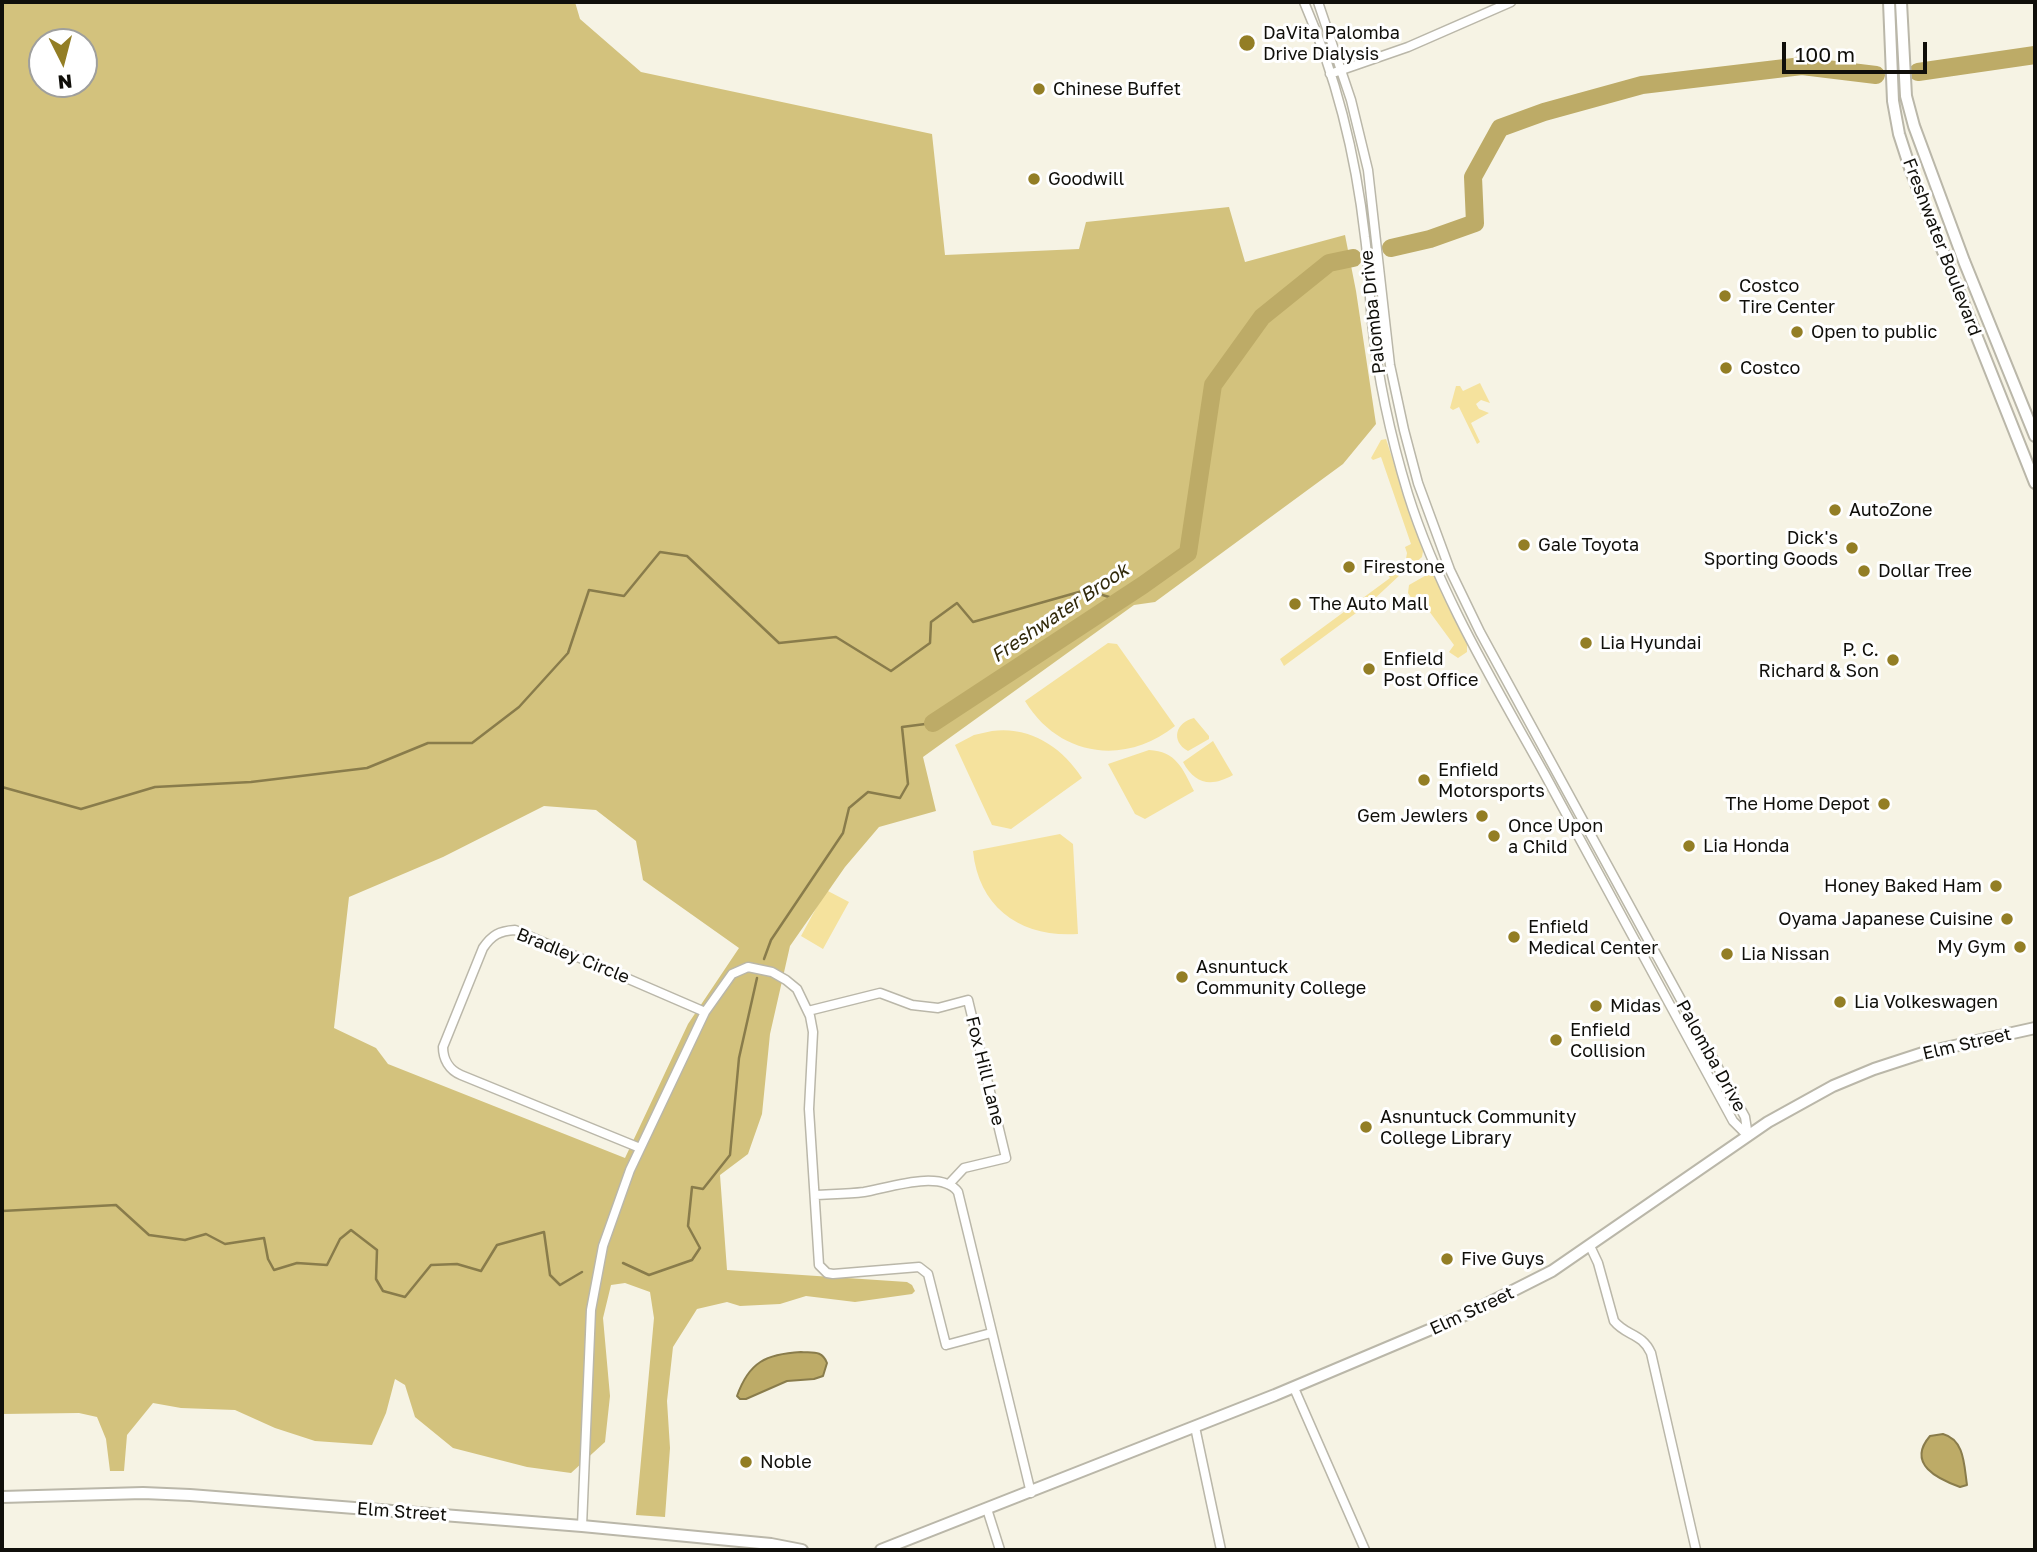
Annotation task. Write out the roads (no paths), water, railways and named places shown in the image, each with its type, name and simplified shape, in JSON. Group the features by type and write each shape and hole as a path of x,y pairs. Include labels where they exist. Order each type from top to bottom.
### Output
{"street":[{"name":"Palomba Drive","path":"1304,2 1317,32 1341,109 1366,238 1372,324 1389,420 1409,495 1432,560 1477,652 1733,1121 1748,1136"},
{"name":"Palomba Drive","path":"1318,2 1342,70 1368,170 1390,365 1401,417 1419,483 1444,554 1480,632 1745,1117 1748,1136"},
{"path":"1329,74 1408,47 1511,2"},
{"name":"Freshwater Boulevard","path":"1889,2 1893,101 1899,134 2035,483"},
{"name":"Freshwater Boulevard","path":"1901,2 1906,96 1914,126 1964,261 2035,436"},
{"path":"1360,204 1372,203"},
{"path":"1949,267 1964,261"},
{"path":"1389,420 1401,417"},
{"path":"1432,560 1444,554"},
{"path":"1528,743 1534,729"},
{"name":"Bradley Circle","path":"640,1148 461,1075 450,1066 443,1057 443,1047 483,948 491,937 502,931 515,930 705,1012"},
{"path":"582,1526 591,1310 603,1246 640,1148 705,1012 732,974 748,967 772,972 797,989 808,1012 813,1032 809,1109 819,1265 822,1270 834,1274 919,1267 928,1274 946,1345 991,1333"},
{"name":"Fox Hill Lane","path":"808,1012 880,993 912,1005 938,1008 968,1000 1006,1158 964,1168 949,1184"},
{"name":"Elm Street","path":"881,1550 1294,1388 1461,1317 1549,1273 1748,1136 1807,1099 1874,1069 1947,1047 2035,1028"},
{"path":"815,1195 862,1192 923,1181 949,1184 958,1192 1031,1493"},
{"path":"1590,1246 1598,1263 1614,1321 1619,1327 1647,1343 1651,1353 1696,1550"},
{"path":"1294,1388 1365,1550"},
{"path":"1195,1427 1221,1550"},
{"name":"Elm Street","path":"2,1497 143,1493 190,1495 582,1526 771,1544 802,1550"},
{"path":"988,1509 999,1550"}],"waterway":[{"name":"Freshwater Brook","path":"1918,72 2035,55"},
{"name":"Freshwater Brook","path":"1391,248 1430,239 1475,223 1473,177 1500,128 1544,112 1642,85 1802,66 1876,75"},
{"name":"Freshwater Brook","path":"933,723 1188,553 1213,385 1262,317 1329,263 1353,258"},
{"path":"2,787 81,809 155,787 251,782 367,768 428,743 472,743 519,707 568,653 589,590 624,596 660,552 687,556 779,643 836,637 891,671 930,643 931,622 957,603 973,622 1086,590 1119,600"},
{"name":"Freshwater Brook","path":"764,959 771,940 843,833 849,808 868,792 900,798 908,784 902,727 933,723"},
{"name":"Freshwater Brook","path":"623,1263 649,1275 692,1260 700,1248 688,1226 692,1187 703,1189 730,1155 739,1058 757,978"},
{"name":"Freshwater Brook","path":"2,1211 116,1205 149,1235 185,1240 206,1234 225,1244 264,1238 268,1259 274,1270 297,1263 327,1265 340,1239 351,1230 377,1250 376,1279 383,1291 405,1297 431,1265 457,1264 481,1271 497,1245 544,1232 550,1275 560,1285 582,1272"}],"place":[{"name":"DaVita Palomba Drive Dialysis","path":"1247,43"},
{"name":"Chinese Buffet","path":"1039,89"},
{"name":"Goodwill","path":"1034,179"},
{"name":"Costco Tire Center","path":"1725,296"},
{"name":"Open to public","path":"1797,332"},
{"name":"Costco","path":"1726,368"},
{"name":"AutoZone","path":"1835,510"},
{"name":"Gale Toyota","path":"1524,545"},
{"name":"Dick's Sporting Goods","path":"1852,548"},
{"name":"Firestone","path":"1349,567"},
{"name":"Dollar Tree","path":"1864,571"},
{"name":"The Auto Mall","path":"1295,604"},
{"name":"Lia Hyundai","path":"1586,643"},
{"name":"P. C. Richard & Son","path":"1893,660"},
{"name":"Enfield Post Office","path":"1369,669"},
{"name":"Enfield Motorsports","path":"1424,780"},
{"name":"The Home Depot","path":"1884,804"},
{"name":"Gem Jewlers","path":"1482,816"},
{"name":"Once Upon a Child","path":"1494,836"},
{"name":"Lia Honda","path":"1689,846"},
{"name":"Honey Baked Ham","path":"1996,886"},
{"name":"Oyama Japanese Cuisine","path":"2007,919"},
{"name":"Enfield Medical Center","path":"1514,937"},
{"name":"My Gym","path":"2020,947"},
{"name":"Lia Nissan","path":"1727,954"},
{"name":"Asnuntuck Community College","path":"1182,977"},
{"name":"Lia Volkeswagen","path":"1840,1002"},
{"name":"Midas","path":"1596,1006"},
{"name":"Enfield Collision","path":"1556,1040"},
{"name":"Asnuntuck Community College Library","path":"1366,1127"},
{"name":"Five Guys","path":"1447,1259"},
{"name":"Noble","path":"746,1462"}]}
